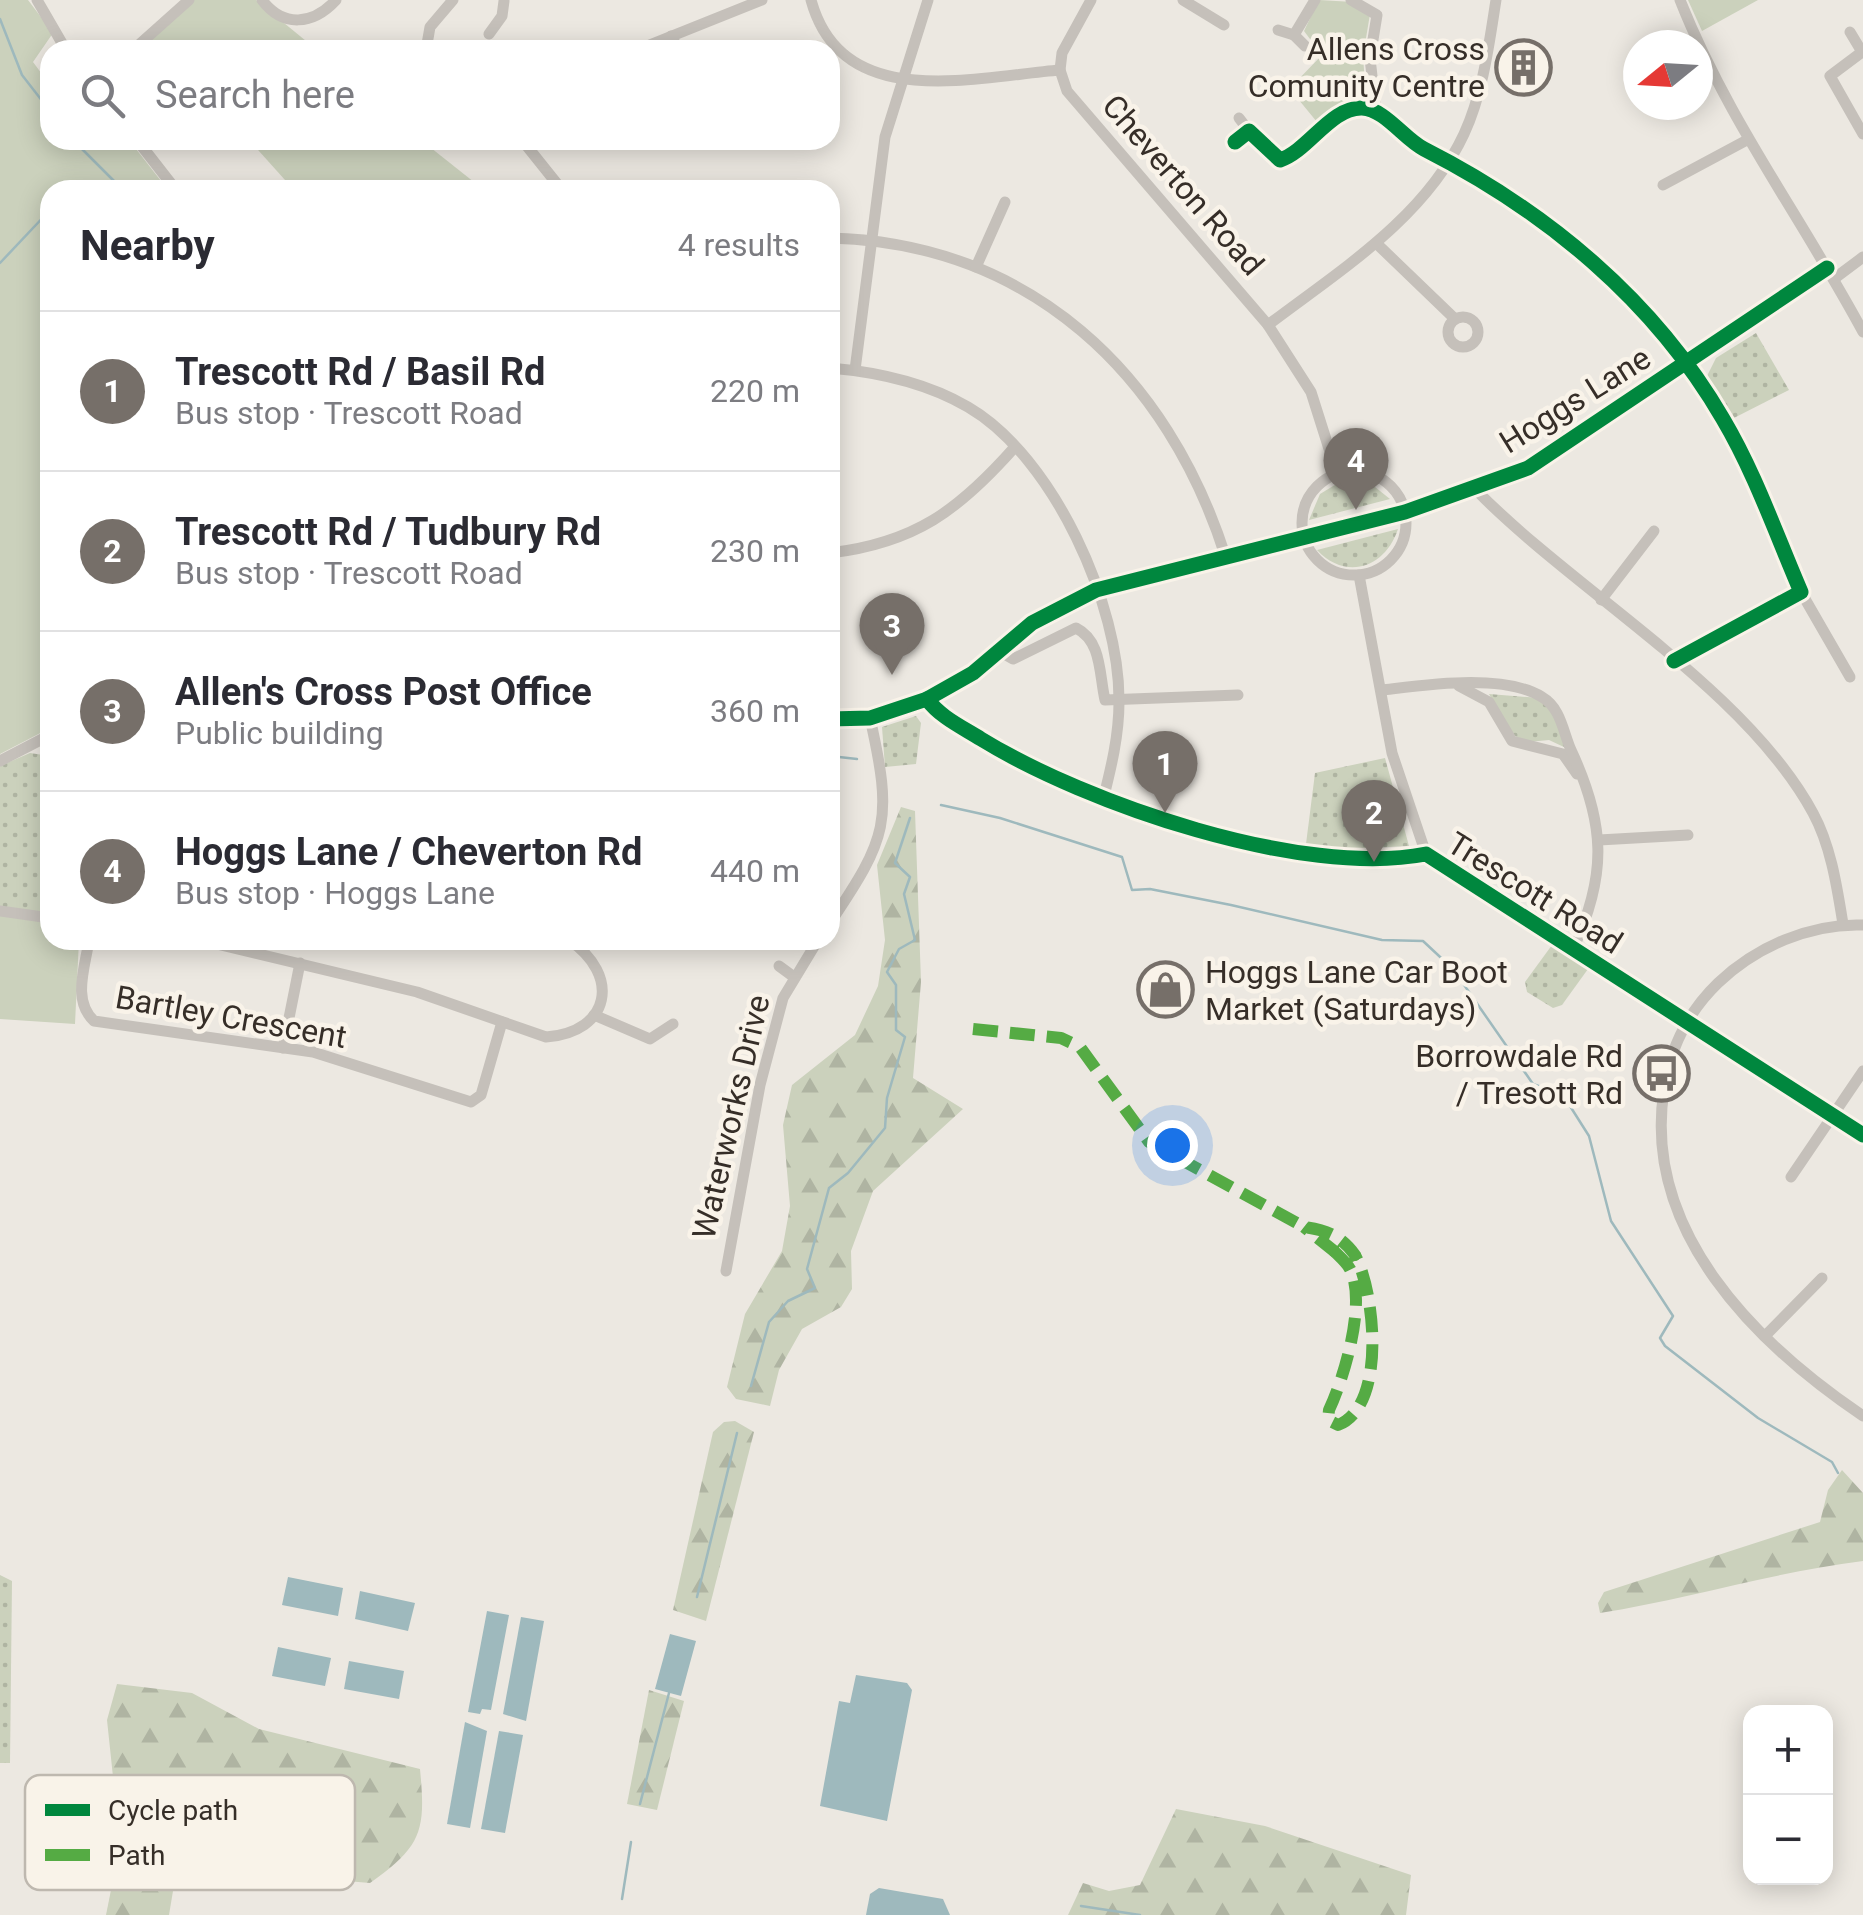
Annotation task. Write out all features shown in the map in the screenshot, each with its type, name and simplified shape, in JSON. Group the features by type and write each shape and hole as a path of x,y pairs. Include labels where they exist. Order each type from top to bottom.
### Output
{"street":[{"path":"36,0 60,40"},
{"path":"262,0 285,20 299,21 336,0"},
{"path":"428,40 430,27 453,0"},
{"path":"489,34 502,16 504,0"},
{"path":"662,40 762,0"},
{"path":"811,0 832,40"},
{"path":"856,370 885,137 928,0"},
{"path":"840,50 867,71 900,82 1060,70 1062,53 1091,0"},
{"path":"1183,0 1224,25"},
{"path":"1294,35 1315,0"},
{"path":"1350,0 1377,15 1370,58 1376,112"},
{"path":"1268,326 1376,243 1449,162 1476,100 1496,0"},
{"path":"1680,0 1747,140 1831,273 1863,332"},
{"path":"144,40 185,1"},
{"path":"1278,30 1294,35 1305,46"},
{"path":"1850,32 1862,52 1830,76 1863,134"},
{"path":"672,36 674,40"},
{"name":"Cheverton Road","path":"1060,70 1067,91 1268,326 1310,392 1337,474"},
{"path":"1238,118 1280,160 1346,112 1360,108 1376,112 1409,142 1490,184 1580,250 1686,362 1724,420 1801,592 1850,677"},
{"path":"1235,142 1249,130"},
{"path":"1663,184 1747,140"},
{"path":"145,150 168,180"},
{"path":"530,150 554,180"},
{"path":"976,266 1005,202"},
{"path":"840,238 871,239 976,266 1063,314 1118,363 1152,404 1188,460 1226,558"},
{"path":"1376,243 1455,319"},
{"name":"Hoggs Lane","path":"840,718 870,718 927,698 973,673 1032,624 1096,590 1405,512 1476,490 1528,468 1686,362 1863,257"},
{"path":"840,369 930,388 970,408 1014,448 1066,515 1096,590 1112,644 1119,700 1114,756 1103,800"},
{"path":"840,551 890,543 950,513 1014,448"},
{"path":"1363,472 1380,478 1395,491 1405,512 1404,537 1395,556 1381,568 1359,575 1329,569 1316,558 1304,537 1302,521 1309,498 1337,474 1363,472"},
{"path":"1476,490 1750,730 1796,784 1828,851 1843,924"},
{"path":"1601,600 1654,531"},
{"path":"1359,575 1392,753 1426,854"},
{"path":"1674,662 1801,592"},
{"path":"999,651 1013,659 1076,628 1088,634 1094,646 1105,700 1238,695"},
{"path":"1382,690 1451,683 1522,690 1542,696 1556,710 1586,784 1599,840 1596,887 1573,949"},
{"path":"1451,683 1489,702 1512,740 1562,754 1586,784"},
{"name":"Trescott Road","path":"927,698 936,711 1010,757 1103,800 1193,830 1304,851 1388,858 1426,854 1863,1135"},
{"path":"840,908 873,859 883,828 880,764 870,718"},
{"path":"0,761 40,743"},
{"path":"1599,840 1688,835"},
{"path":"0,912 40,917"},
{"path":"1863,924 1843,924 1790,937 1737,966 1686,1021 1672,1051 1659,1119 1667,1191 1719,1284 1795,1366 1863,1416"},
{"name":"Bartley Crescent","path":"87,950 80,996 82,1010 94,1021 313,1052 471,1102 481,1096 502,1022"},
{"path":"243,950 417,992 546,1037 566,1036 594,1015 604,985 600,970 584,950"},
{"name":"Waterworks Drive","path":"726,1271 760,1085 782,998 811,950"},
{"path":"283,1048 300,963"},
{"name":"Waterworks Drive","path":"779,966 794,976"},
{"path":"594,1015 650,1039 673,1024"},
{"path":"1791,1177 1863,1071"},
{"path":"1765,1336 1822,1278"}],"green space":[{"path":"0,0 28,0 53,33 48,40 40,40 40,52 33,62 40,71 40,150 137,150 160,180 40,180 40,733 0,754"},
{"path":"194,0 256,0 305,40 150,40"},
{"path":"1319,0 1353,2 1370,14 1363,56 1366,98 1329,111 1317,122 1294,94 1293,85 1322,55 1304,31"},
{"path":"1688,0 1758,0 1704,30"},
{"path":"258,150 434,150 471,180 285,180"},
{"path":"1756,333 1789,390 1732,419 1707,376 1716,358"},
{"path":"1343,480 1370,483 1390,499 1309,520 1320,494"},
{"path":"1398,529 1384,553 1364,566 1340,565 1317,550"},
{"path":"1489,694 1540,698 1554,713 1566,748 1549,740 1528,742 1511,734"},
{"path":"916,716 921,723 916,764 885,767 882,727"},
{"path":"30,753 40,754 40,913 0,909 0,766"},
{"path":"1385,758 1409,846 1349,849 1306,844 1315,773"},
{"path":"901,807 915,811 921,982 913,1078 963,1109 873,1191 851,1251 852,1289 841,1307 802,1329 779,1370 770,1406 736,1399 727,1387 745,1314 782,1251 790,1206 783,1125 792,1085 855,1035 878,986 885,940 877,865"},
{"path":"0,914 40,921 40,950 79,950 75,1024 0,1019"},
{"path":"1552,945 1588,969 1562,1005 1553,1008 1527,992 1525,982"},
{"path":"735,1421 754,1432 706,1621 673,1610 713,1432 724,1422"},
{"path":"1842,1470 1863,1493 1863,1561 1600,1613 1598,1603 1604,1592 1820,1522 1828,1490"},
{"path":"0,1575 12,1581 10,1763 0,1763"},
{"path":"117,1684 192,1693 259,1729 420,1769 422,1808 417,1835 401,1858 370,1883 355,1882 355,1775 113,1775 107,1720"},
{"path":"649,1690 684,1701 657,1810 627,1804"},
{"path":"1176,1809 1265,1826 1411,1875 1406,1915 1068,1915 1083,1883 1109,1891 1140,1885"},
{"path":"111,1890 173,1891 169,1915 106,1915"}],"water":[{"path":"288,1577 343,1588 338,1616 282,1605"},
{"path":"360,1591 415,1603 408,1631 355,1619"},
{"path":"487,1611 509,1615 491,1710 482,1709 480,1714 468,1712"},
{"path":"521,1617 544,1621 526,1721 503,1714"},
{"path":"670,1634 696,1641 681,1696 655,1689"},
{"path":"278,1647 331,1658 325,1686 272,1676"},
{"path":"349,1661 404,1671 399,1699 344,1689"},
{"path":"856,1675 907,1683 912,1690 887,1821 820,1806 839,1701 850,1703"},
{"path":"465,1722 487,1731 470,1828 447,1824"},
{"path":"499,1731 523,1735 505,1833 481,1829"},
{"path":"879,1888 943,1899 950,1915 866,1915 870,1894"}],"waterway":[{"path":"0,19 22,75 40,98"},
{"path":"83,150 113,180"},
{"path":"0,263 40,221"},
{"path":"840,757 857,759"},
{"path":"941,805 1000,818 1122,857 1132,890 1150,889 1231,905 1382,940 1423,941 1453,969 1533,1084 1563,1095 1589,1136 1611,1221 1673,1316 1660,1338 1665,1346 1758,1418 1832,1462 1838,1473"},
{"path":"751,1386 769,1322 788,1301 815,1288 807,1269 829,1188 848,1173 885,1128 887,1098 905,1037 896,1030 896,985 887,972 899,949 915,940 904,894 910,877 895,863 910,818"},
{"path":"697,1597 737,1433"},
{"path":"640,1804 669,1693"},
{"path":"622,1899 631,1842"},
{"path":"1081,1906 1140,1915"}],"marked path":[{"path":"973,1029 1061,1038 1080,1047 1149,1142 1304,1227 1333,1235 1355,1255 1334,1251 1304,1227"},
{"path":"1334,1251 1350,1269 1356,1300 1347,1360 1329,1410 1328,1420 1338,1425 1354,1414 1370,1373 1368,1294 1355,1255"}],"cycle path":[{"path":"1235,142 1249,131 1280,160 1340,114 1362,108 1370,110 1554,230 1630,298 1664,335 1735,440 1801,592 1674,661"},
{"path":"840,719 870,718 927,699 973,673 1032,623 1096,590 1405,512 1528,468 1827,268"},
{"path":"927,699 952,721 1025,764 1078,788 1197,830 1319,855 1376,859 1426,854 1863,1135"}],"place":[{"name":"Allens Cross Comunity Centre","path":"1524,67"},
{"name":"Hoggs Lane / Cheverton Rd","path":"1356,510"},
{"name":"Allen's Cross Post Office","path":"892,675"},
{"name":"Trescott Rd / Basil Rd","path":"1165,813"},
{"name":"Trescott Rd / Tudbury Rd","path":"1374,862"},
{"name":"Hoggs Lane Car Boot Market (Saturdays)","path":"1166,990"},
{"name":"Borrowdale Rd / Tresott Rd","path":"1662,1074"}]}
